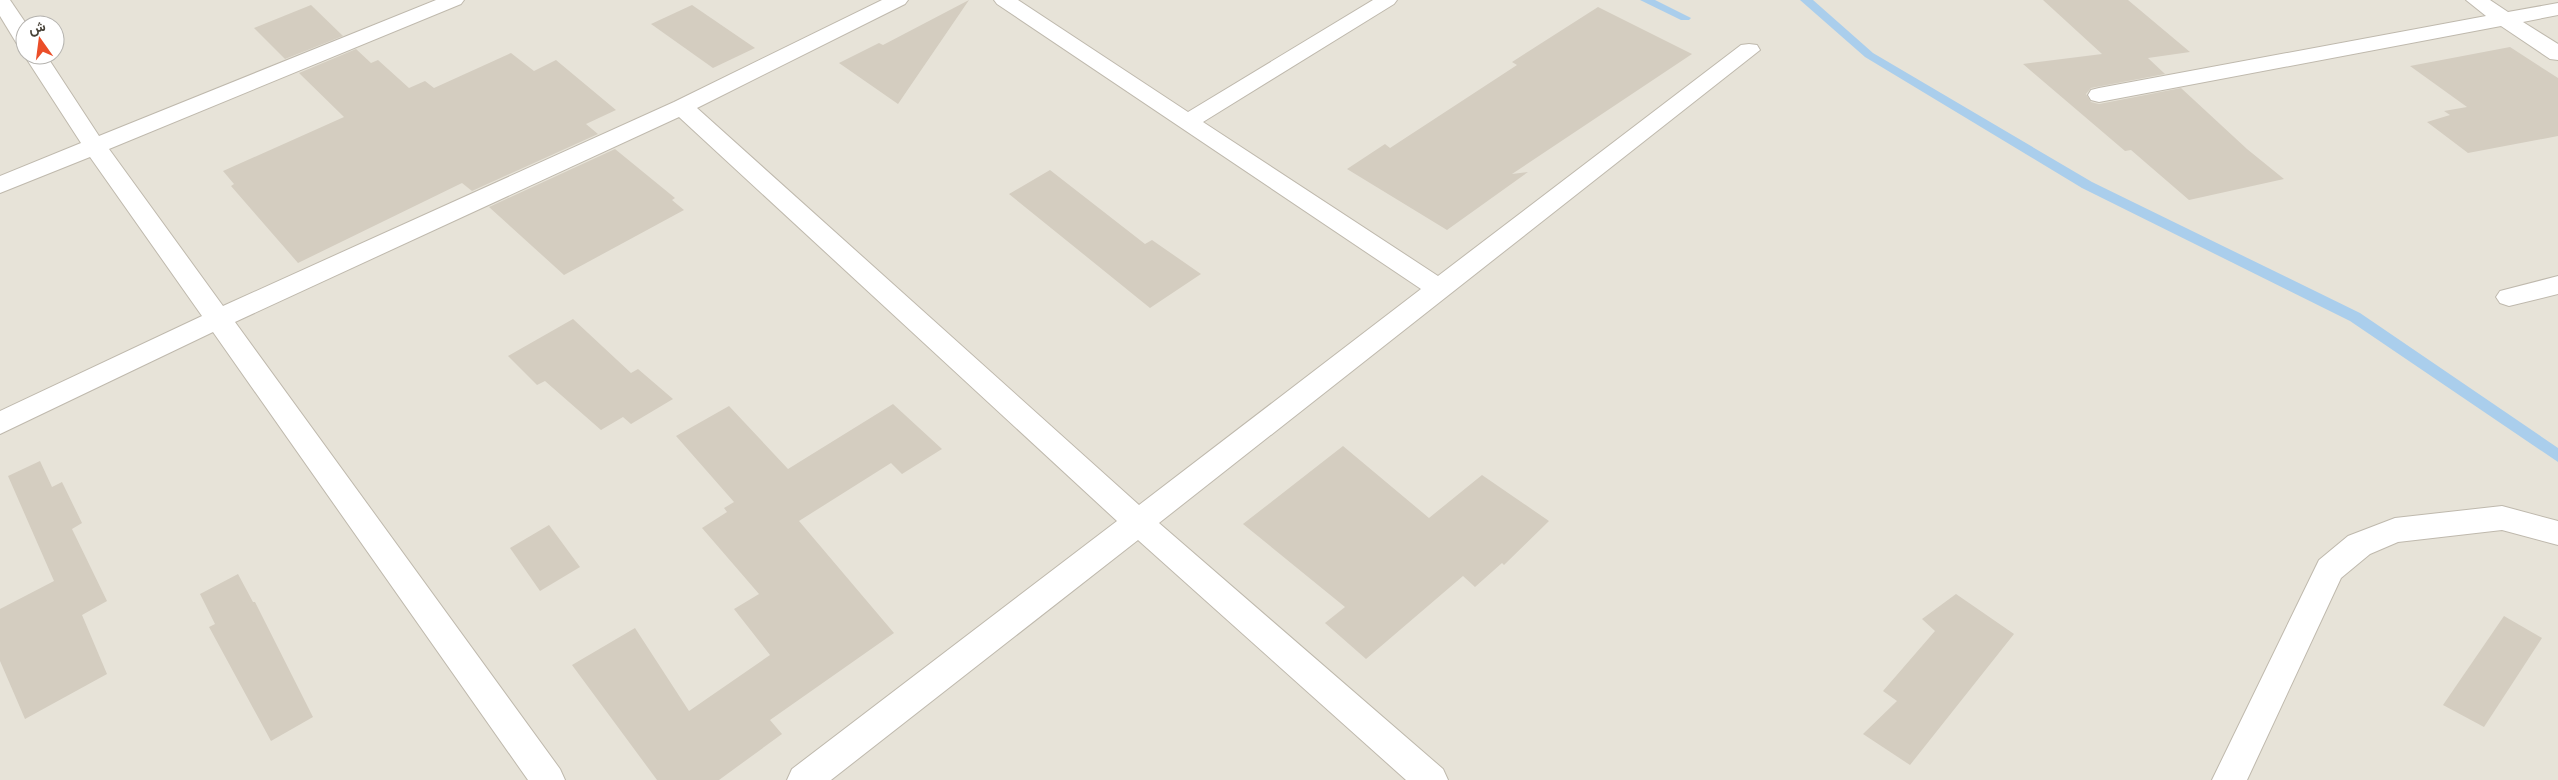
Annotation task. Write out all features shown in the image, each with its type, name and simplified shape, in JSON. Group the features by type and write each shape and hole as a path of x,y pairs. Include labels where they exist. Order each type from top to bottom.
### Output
{"street":[{"path":"0,0 15,23"},
{"path":"0,185 454,0"},
{"path":"0,422 218,319 682,107 898,0"},
{"path":"1004,0 1439,289"},
{"path":"1187,122 1388,0"},
{"path":"2476,0 2558,54"},
{"path":"2100,95 2558,9"},
{"path":"804,780 1749,50"},
{"path":"42,65 95,147 548,780"},
{"path":"682,107 1138,522 1431,780"},
{"path":"2509,297 2558,285"},
{"path":"2229,780 2330,569 2359,545 2395,530 2502,518 2558,533"}],"shaded area":[{"path":"0,0 2558,0 2558,780 0,780"}],"building":[{"path":"969,0 898,104 839,63 879,43 883,45"},
{"path":"2043,0 2128,0 2190,52 2148,58 2165,74 2091,88 2086,94 2091,102 2099,104 2181,88 2247,149 2284,179 2189,200 2131,150 2125,151 2023,64 2102,54"},
{"path":"311,5 343,36 285,59 254,28"},
{"path":"692,5 755,48 713,68 651,24"},
{"path":"1598,7 1692,54 1512,174 1528,172 1447,230 1347,169 1385,144 1390,148 1517,65 1512,62"},
{"path":"2510,47 2558,78 2558,136 2468,153 2427,122 2450,115 2444,111 2467,107 2410,66"},
{"path":"356,49 371,63 378,60 409,88 425,81 434,88 511,53 534,71 556,60 616,110 586,124 598,134 472,191 462,183 298,263 231,186 234,184 223,171 344,117 299,73"},
{"path":"615,149 675,198 672,200 684,210 564,275 489,207"},
{"path":"1050,170 1145,244 1152,240 1201,274 1150,308 1009,194"},
{"path":"573,319 631,373 638,369 673,399 631,424 623,417 601,430 545,381 537,385 508,356"},
{"path":"893,404 942,449 902,474 891,463 799,521 894,633 770,720 782,734 719,780 657,780 572,665 635,628 689,711 770,655 734,609 759,594 702,528 727,512 724,508 734,502 676,436 729,406 788,469"},
{"path":"1343,446 1429,518 1482,475 1549,521 1504,565 1502,563 1475,587 1463,576 1366,659 1325,623 1345,607 1243,524"},
{"path":"40,461 52,487 62,482 82,523 72,529 107,601 82,615 107,674 25,719 0,661 0,609 54,581 8,476"},
{"path":"549,525 580,567 540,591 510,548"},
{"path":"238,574 253,602 255,602 313,717 271,741 209,627 215,624 200,594"},
{"path":"1956,594 2014,634 1910,765 1863,734 1897,701 1883,691 1935,631 1922,619"},
{"path":"2504,616 2542,638 2484,727 2443,705"}],"waterway":[{"path":"1646,0 1685,18"},
{"path":"1806,0 1869,55 2087,185 2355,317 2558,456"}]}
